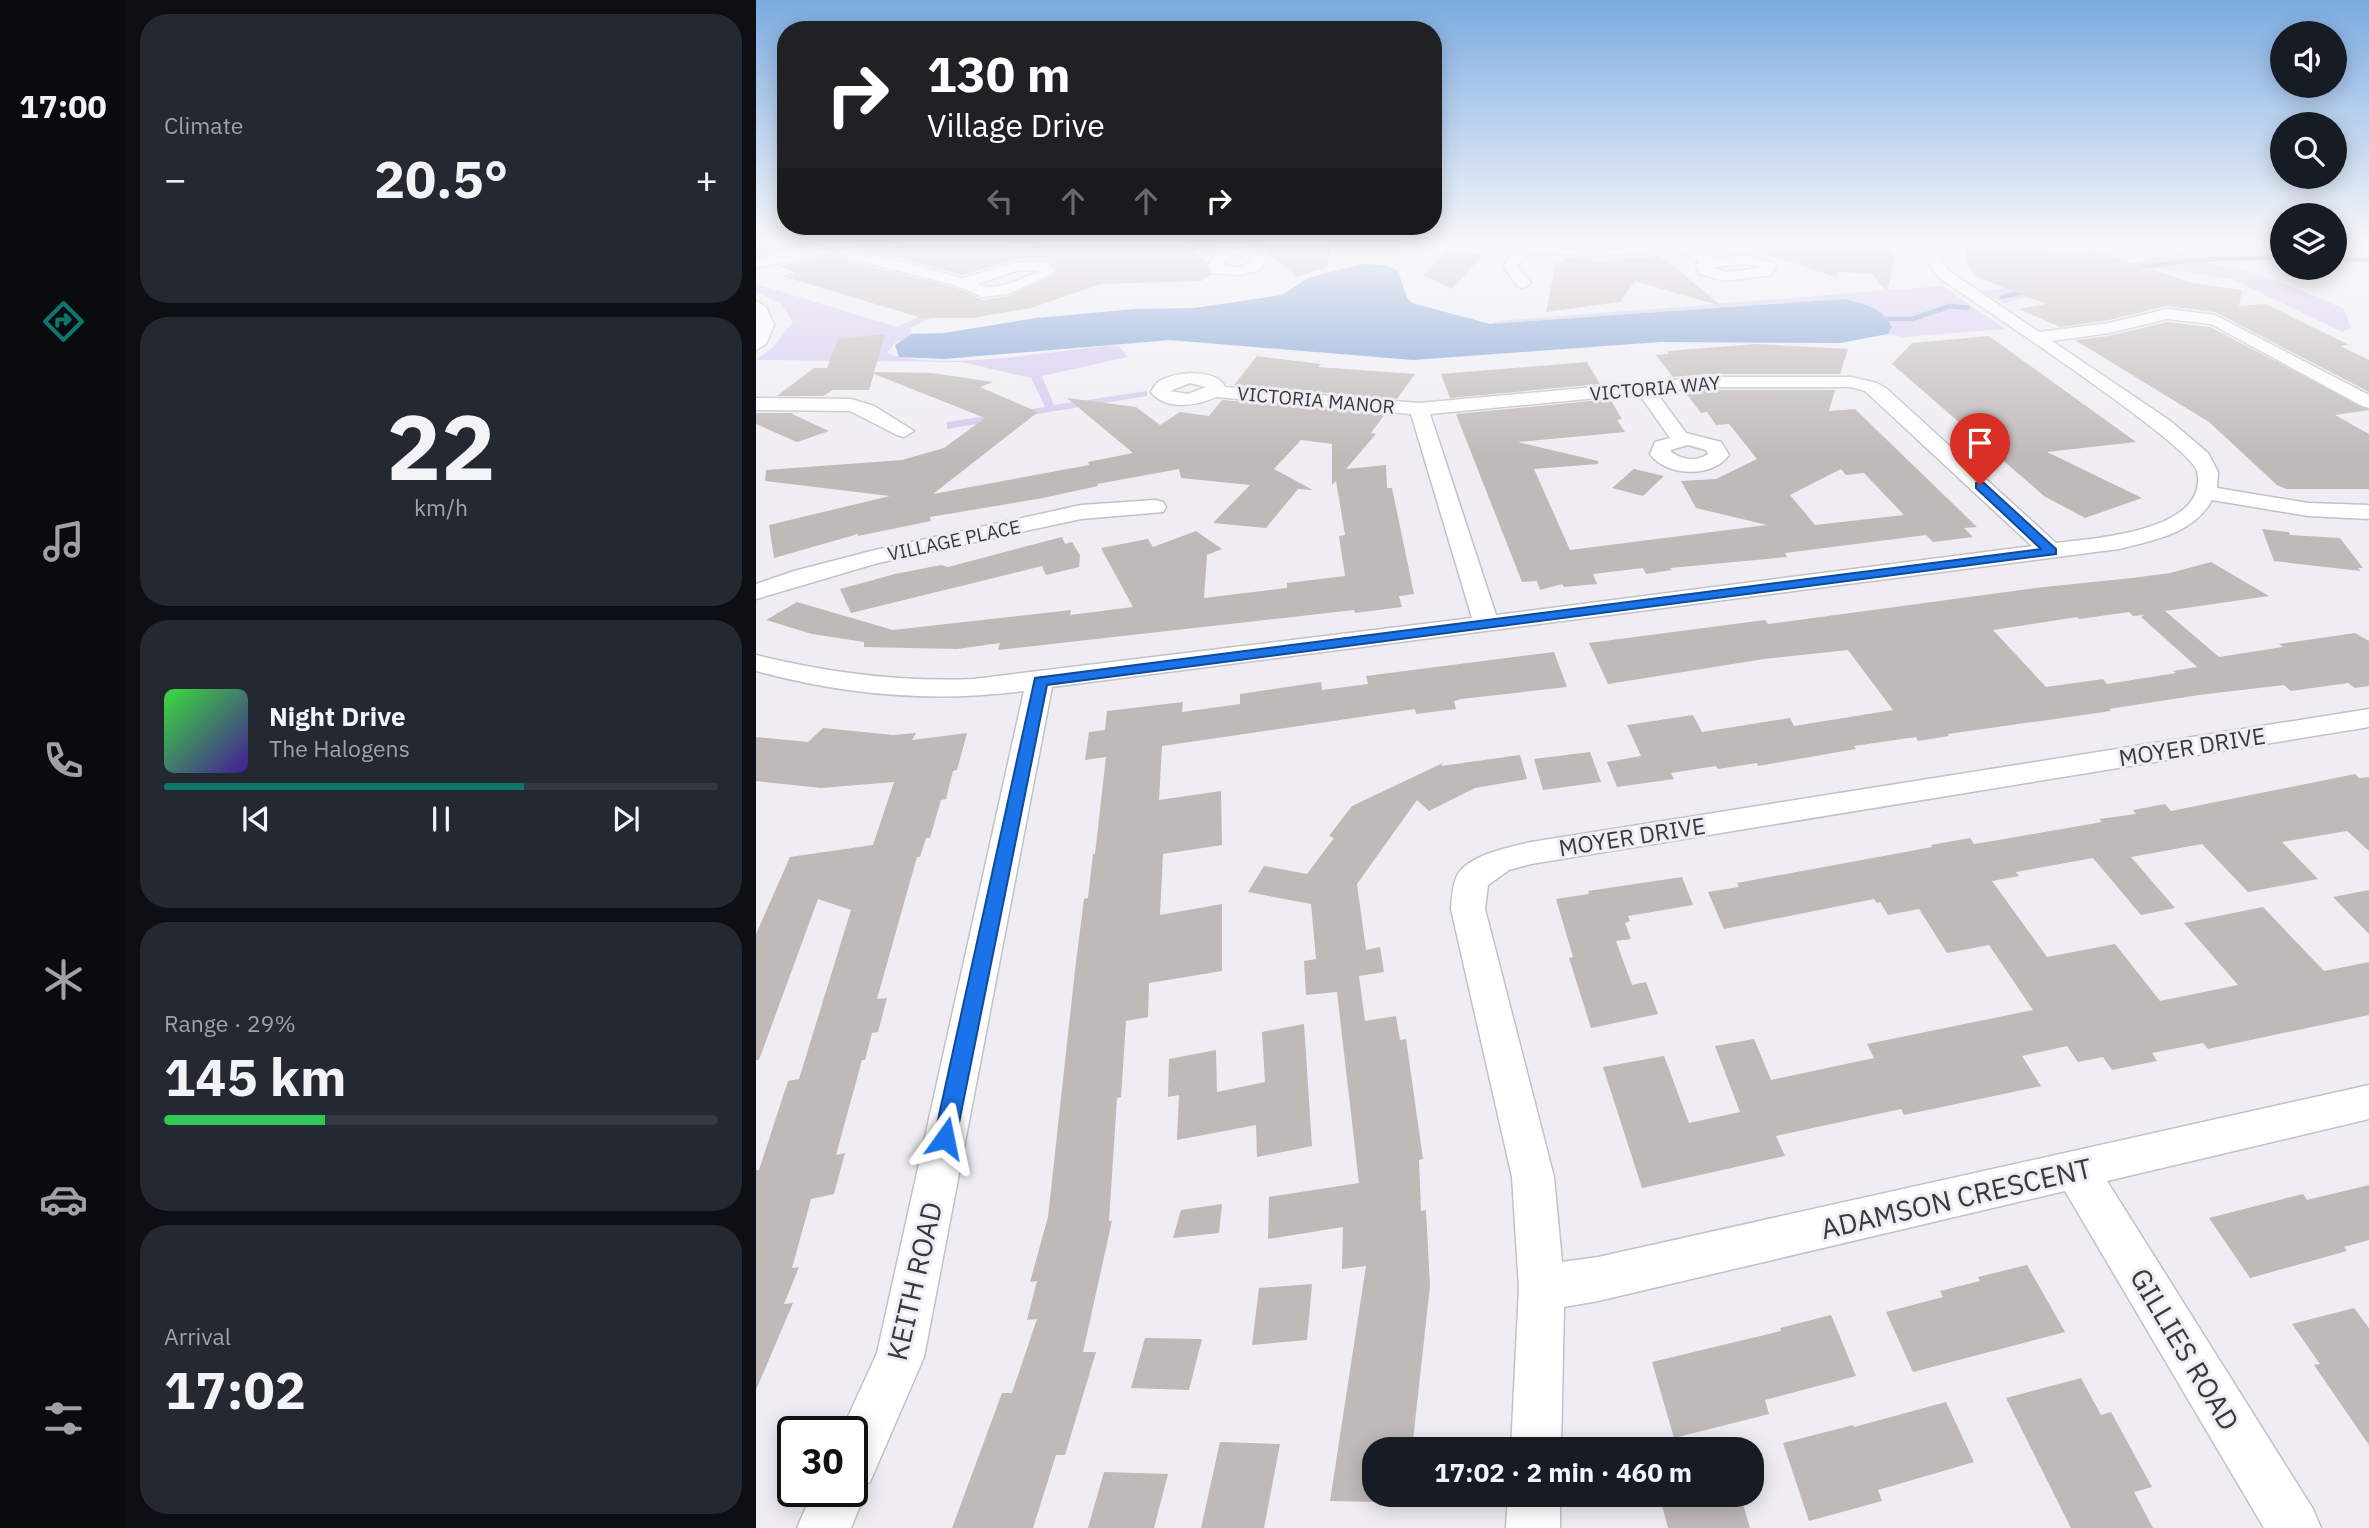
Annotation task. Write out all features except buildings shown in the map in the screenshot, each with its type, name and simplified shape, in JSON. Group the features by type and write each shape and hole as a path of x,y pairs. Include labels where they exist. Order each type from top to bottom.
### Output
{"street":[{"path":"756,345 762,338 766,324 764,315"},
{"path":"756,663 839,683 915,690 1040,681 2119,542 2159,532 2194,513 2206,493 2208,472 2202,457 2162,424 2002,315"},
{"path":"2035,338 2109,328 2162,315"},
{"path":"2177,315 2215,320 2369,402"},
{"name":"VICTORIA WAY","path":"1419,409 1705,382 1851,382 1871,387 2051,551"},
{"path":"1644,388 1681,440"},
{"name":"VICTORIA MANOR","path":"1213,391 1419,409"},
{"path":"756,404 851,405 867,410 904,431"},
{"path":"1419,409 1486,623"},
{"path":"2206,493 2291,507 2369,512"},
{"name":"VILLAGE PLACE","path":"756,592 802,576 875,557 1082,512 1155,507"},
{"name":"KEITH ROAD","path":"868,1428 900,1357 1040,681"},
{"name":"MOYER DRIVE","path":"1536,1437 1542,1288 1533,1177 1468,909 1472,880 1498,862 1531,853 2369,718"},
{"name":"ADAMSON CRESCENT","path":"1542,1288 1598,1279 2369,1102"},
{"name":"GILLIES ROAD","path":"2076,1170 2294,1528"},
{"path":"824,1528 833,1507"},
{"path":"1533,1528 1534,1507"}],"shaded area":[{"path":"788,315 859,315 897,327 922,315 937,315 910,328 912,334 921,333 896,342 887,353 935,361 997,358 1112,345 1121,348 1128,357 1042,376 1054,405 1147,391 1147,396 947,429 947,422 1045,407 1031,378 962,362 756,360 772,348 793,322"},
{"path":"1571,315 1613,315 1490,324"},
{"path":"1872,315 1985,315 2005,329 1903,337 1888,334 1892,327"},
{"path":"2307,315 2346,315 2351,328 2342,332"}],"water":[{"path":"1066,315 1458,315 1490,324 1613,315 1883,315 1892,327 1888,334 1840,343 1660,342 1413,360 1170,340 944,359 899,357 895,345 912,334 944,333"}],"waterway":[{"path":"1888,319 1912,319 1923,315"}],"route":[{"path":"945,1138 1040,681 2051,551 1980,485"}]}
